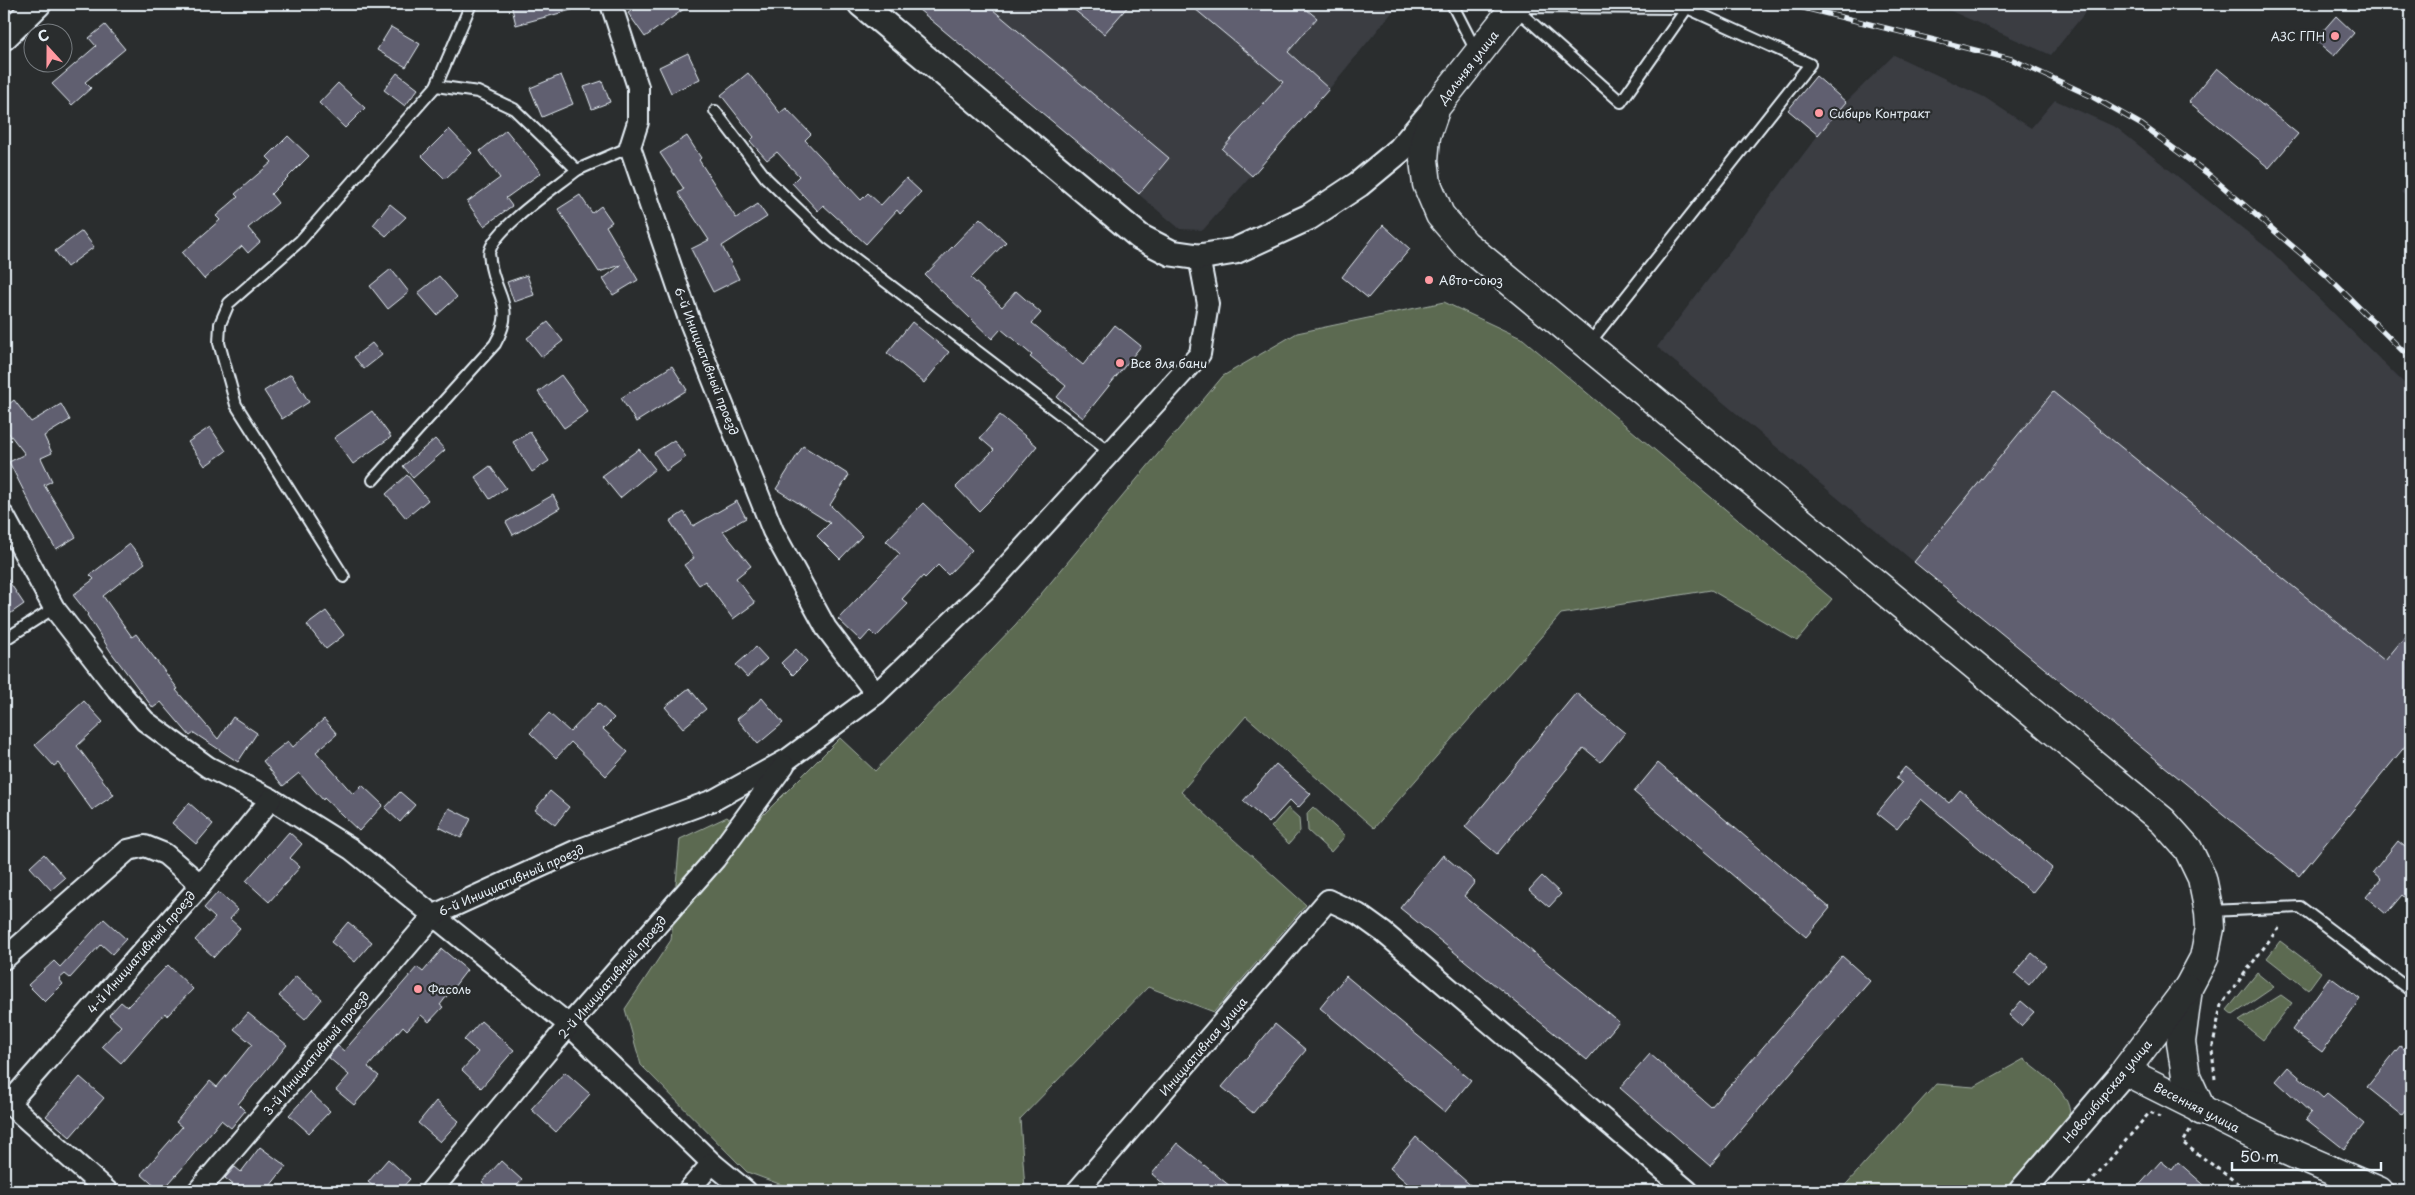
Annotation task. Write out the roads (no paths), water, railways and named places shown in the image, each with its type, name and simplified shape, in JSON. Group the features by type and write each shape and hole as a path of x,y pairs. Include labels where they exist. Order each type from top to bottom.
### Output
{"main road":[{"name":"Дальняя улица","path":"1516,6 1436,107 1426,136 1424,160 1427,184 1440,215 1464,244 2163,821 2188,849 2202,878 2209,912 2210,928 2204,958 2188,988"},
{"name":"Новосибирская улица","path":"2125,1071 2188,988"},
{"path":"2188,988 2182,1042 2192,1123"},
{"name":"Весенняя улица","path":"2125,1071 2192,1123 2273,1145 2379,1191"}],"street":[{"path":"4,37 38,4"},
{"path":"610,4 638,87 638,122 630,147"},
{"path":"861,4 1140,237 1171,253 1200,257 1234,251 1310,217 1359,184 1400,150 1436,107"},
{"name":"6-й Инициативный проезд","path":"630,147 690,322 773,531 826,628 876,694"},
{"name":"6-й Инициативный проезд","path":"4,516 54,608 117,689 145,721 208,767 271,799 351,849 434,915 575,851 714,800 788,759 876,694 988,587 1200,354 1208,304 1200,257"},
{"name":"2-й Инициативный проезд","path":"432,1191 569,1025 715,859 788,759"},
{"name":"4-й Инициативный проезд","path":"6,1101 201,884 271,799"},
{"path":"4,958 128,850 145,846 165,854 201,884"},
{"name":"Инициативная улица","path":"1077,1191 1328,900 1358,914 1383,932 1688,1191"},
{"path":"434,915 569,1025 712,1163 746,1191"},
{"name":"3-й Инициативный проезд","path":"198,1191 434,915"},
{"name":"Новосибирская улица","path":"2022,1191 2125,1071"},
{"path":"6,1101 107,1191"},
{"path":"688,1191 712,1163"}],"lane":[{"path":"344,577 236,405 219,343 220,324 229,303 300,241 436,86 471,4"},
{"path":"1452,4 1478,55"},
{"path":"1516,6 1621,102 1687,8"},
{"path":"1516,6 1687,8 1810,64 1588,345"},
{"path":"436,86 478,92 514,109 577,170"},
{"path":"715,111 766,178 828,238 1110,452"},
{"path":"373,480 494,344 503,329 505,312 502,292 491,269 489,251 500,233 577,170 630,147"},
{"path":"4,640 54,608"},
{"path":"2209,912 2300,906 2411,991"}],"railway":[{"path":"1788,4 2011,59 2093,97 2142,125 2207,173 2326,275 2411,359"}],"place":[{"name":"АЗС ГПН","path":"2335,36"},
{"name":"Сибирь Контракт","path":"1819,113"},
{"name":"Авто-союз","path":"1429,280"},
{"name":"Все для бани","path":"1120,363"},
{"name":"Фасоль","path":"418,989"}]}
